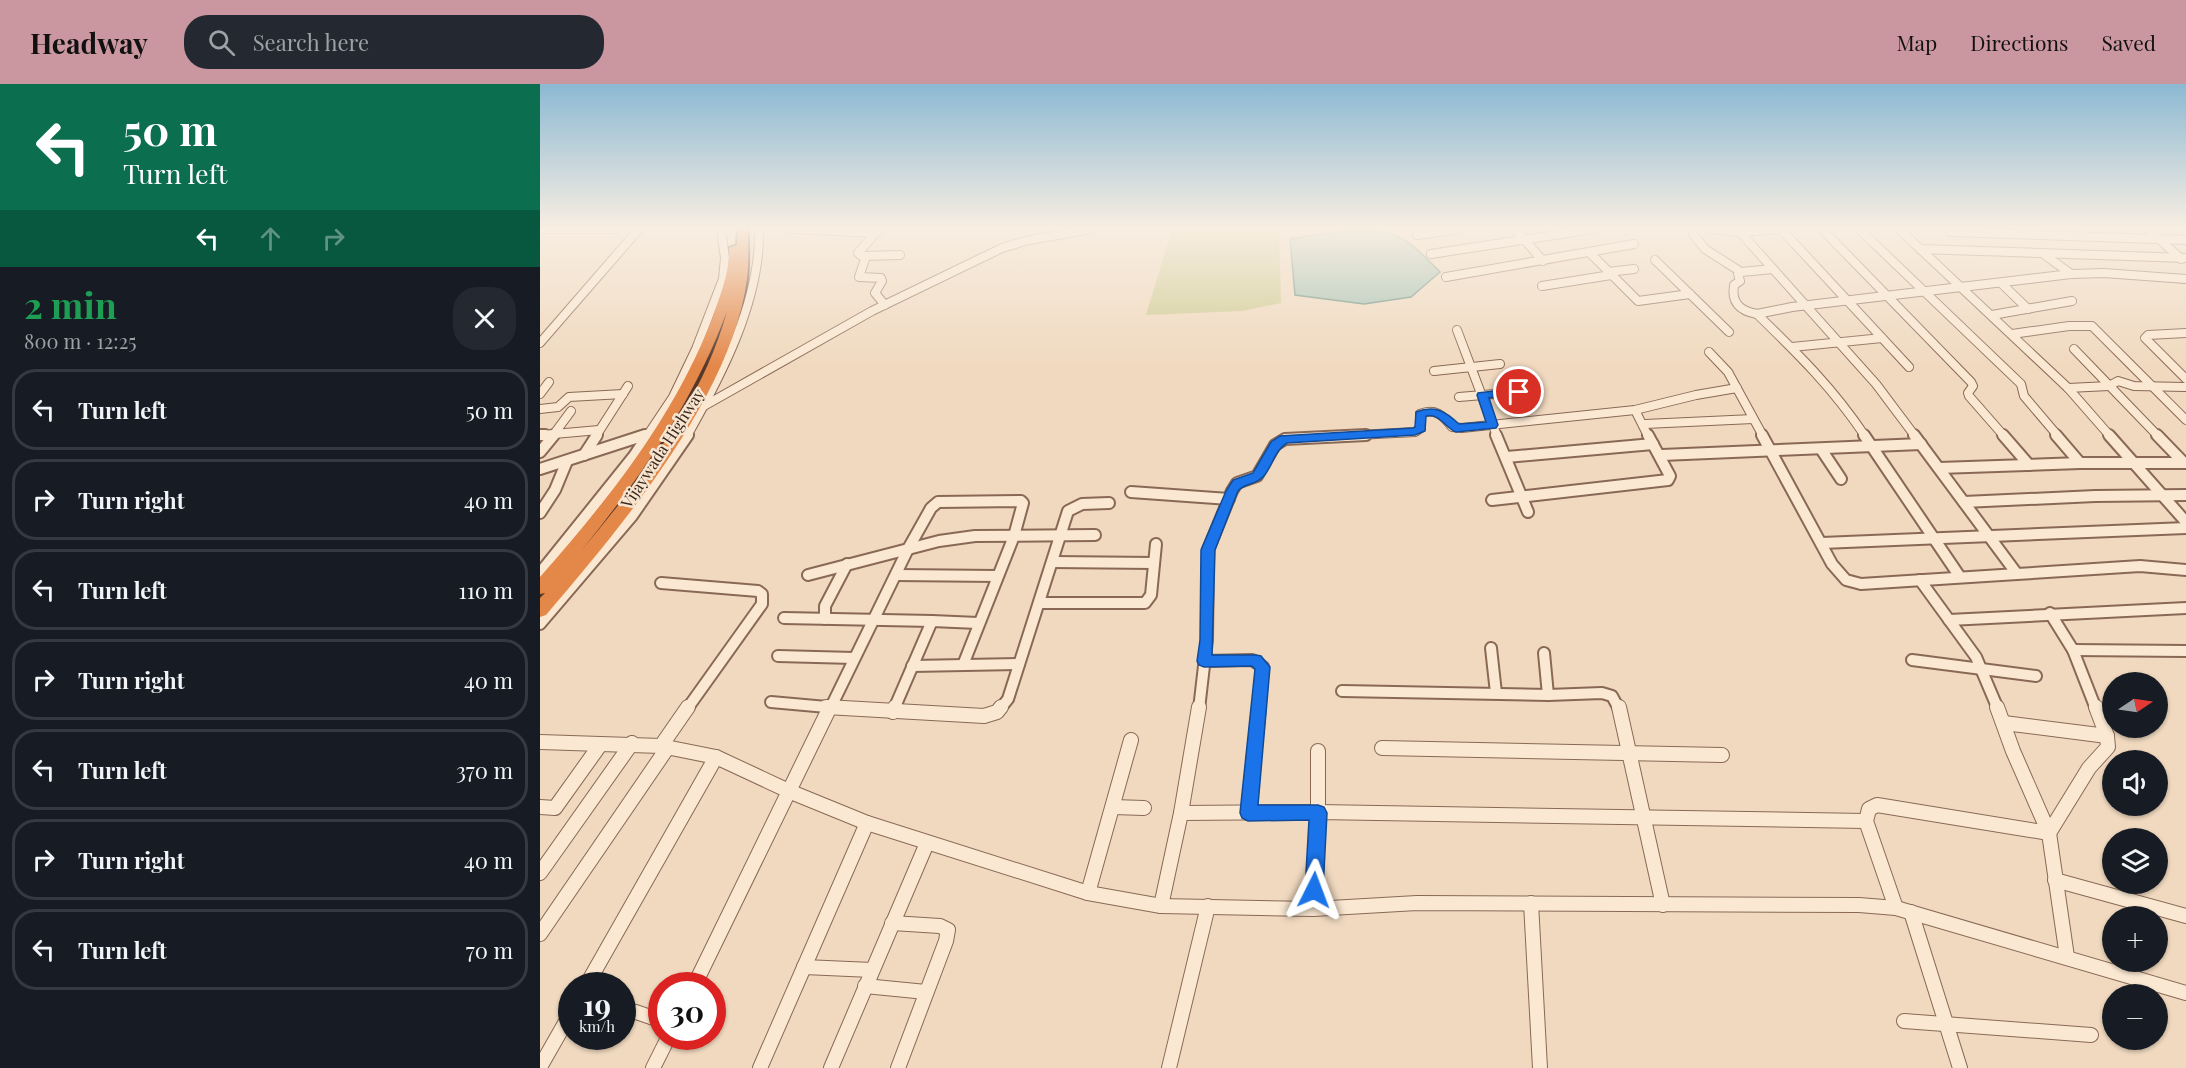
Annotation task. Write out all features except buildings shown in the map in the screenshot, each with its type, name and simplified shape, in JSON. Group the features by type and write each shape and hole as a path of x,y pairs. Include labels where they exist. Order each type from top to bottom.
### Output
{"highway":[{"name":"Vijaywada Highway","path":"540,588 577,546 639,465 688,387 709,343 731,275"},
{"name":"Vijaywada Highway","path":"540,610 596,546 655,465 686,417 728,333 738,300 742,275"}],"street":[{"path":"540,343 599,275"},
{"path":"540,573 588,516 673,398 716,301 723,275"},
{"path":"540,624 607,546 668,464 704,406 723,372 739,331 754,275"},
{"path":"860,275 859,277 881,278 882,281 875,293 885,305"},
{"path":"704,406 885,305 947,275"},
{"path":"1446,277 1459,275"},
{"path":"1542,286 1604,275"},
{"path":"1610,275 1635,300 1641,302 1690,294"},
{"path":"1670,275 1729,332"},
{"path":"1738,275 1740,281 1734,285 1733,297 1748,313 1757,314 2065,275"},
{"path":"1778,275 1876,384 2017,574"},
{"path":"1823,275 1909,367"},
{"path":"1865,275 1971,382 1973,386 1968,393 1969,396 2029,465"},
{"path":"1907,275 2021,384 2024,396 2080,463"},
{"path":"1949,275 2068,388 2186,522"},
{"path":"2130,275 2186,279"},
{"path":"2001,284 2028,309"},
{"path":"1992,315 2072,301"},
{"path":"1757,314 1792,347 1841,401 1960,577"},
{"path":"2012,334 2069,326 2092,326 2186,420"},
{"path":"1457,330 1492,425 1528,512"},
{"path":"2186,333 2148,335 2145,338 2186,379"},
{"path":"1792,347 1882,338"},
{"path":"2074,349 2185,463"},
{"path":"1709,352 1728,372 1836,572 1848,582 1861,584 2140,566 2186,570"},
{"path":"1434,371 1500,364"},
{"path":"2068,388 2109,386 2118,381 2152,387 2186,387"},
{"path":"540,394 549,382"},
{"path":"1161,906 1180,813 1207,640 1208,550 1237,483 1257,476 1275,445 1285,439 1415,432 1421,428 1420,414 1429,411 1442,414 1456,428 1635,410 1696,394 1737,388"},
{"path":"540,408 558,407 569,397 626,390 584,455"},
{"path":"1459,397 1519,392"},
{"path":"1492,501 1668,480 1670,476 1662,455 1653,444 1635,410"},
{"path":"540,452 571,411"},
{"path":"1644,424 1754,419"},
{"path":"540,435 599,430"},
{"path":"540,469 650,433"},
{"path":"1507,457 1653,444"},
{"path":"1662,455 1921,444"},
{"path":"1821,449 1841,479"},
{"path":"540,513 555,490 567,460"},
{"path":"1939,468 2080,463 2185,463"},
{"path":"1131,492 1229,499"},
{"path":"1964,502 2160,494 2186,495"},
{"path":"701,972 908,549 931,508 938,502 1022,502 1014,536 963,665"},
{"path":"771,702 893,712 984,716 997,712 1008,699 1071,508 1082,504 1109,503"},
{"path":"1822,543 2186,528"},
{"path":"808,574 908,549 975,536 1095,535"},
{"path":"1040,603 1145,603 1150,595 1156,544"},
{"path":"1053,562 1154,563"},
{"path":"825,619 825,606 847,564"},
{"path":"896,575 997,576"},
{"path":"1920,580 1971,648 1983,670 2013,751 2049,832 2067,957"},
{"path":"540,933 764,598 758,591 661,583"},
{"path":"1949,620 2186,608"},
{"path":"2050,614 2073,650 2102,723"},
{"path":"784,618 978,623"},
{"path":"893,712 932,621"},
{"path":"1491,648 1496,693"},
{"path":"2073,650 2186,651"},
{"path":"1544,653 1548,695"},
{"path":"778,656 854,658"},
{"path":"1204,661 1252,660 1263,667 1248,813"},
{"path":"1912,660 2036,676"},
{"path":"912,666 1018,664"},
{"path":"1342,691 1548,695 1602,693 1612,696 1618,703 1663,905"},
{"path":"2004,723 2102,735"},
{"path":"2049,832 2089,768 2106,751 2109,743 2108,738"},
{"path":"1088,893 1131,740"},
{"path":"540,742 600,745 632,743 664,746 716,757 791,792 927,843 1088,893 1161,906 1313,909 1418,903 1531,903 1859,905 1896,908 2186,993"},
{"path":"540,873 632,743"},
{"path":"540,807 555,808 600,745"},
{"path":"1382,748 1722,755"},
{"path":"1313,909 1318,813 1318,750"},
{"path":"594,972 716,757"},
{"path":"1896,908 1866,821 1865,813 1869,808 1877,805 2049,832"},
{"path":"1113,807 1144,808"},
{"path":"1180,813 1866,821"},
{"path":"760,1068 867,822"},
{"path":"831,1068 927,843"},
{"path":"2055,880 2102,887"},
{"path":"2132,894 2186,916"},
{"path":"1531,903 1540,1068"},
{"path":"1169,1068 1208,906"},
{"path":"1911,912 1960,1068"},
{"path":"892,923 940,926 948,930 946,941 897,1068"},
{"path":"804,967 872,970"},
{"path":"865,986 926,992"},
{"path":"1904,1021 2091,1035"},
{"path":"540,1067 558,1036"},
{"path":"653,1068 662,1050"}],"shaded area":[{"path":"1158,275 1280,275 1281,303 1242,311 1146,315"},
{"path":"1293,275 1437,275 1411,297 1364,304 1295,295"}],"route":[{"path":"1314,890 1318,813 1248,813 1263,667 1252,660 1204,661 1207,640 1208,550 1232,491 1237,483 1257,476 1262,471 1275,445 1285,439 1306,436 1415,432 1421,428 1420,414 1429,411 1442,414 1452,427 1456,428 1492,425 1482,395 1519,392"}]}
